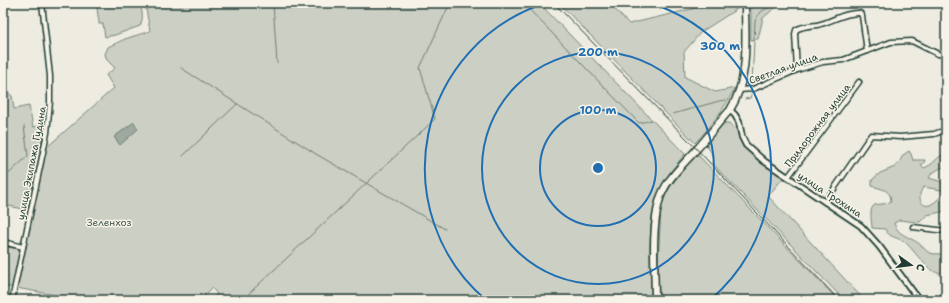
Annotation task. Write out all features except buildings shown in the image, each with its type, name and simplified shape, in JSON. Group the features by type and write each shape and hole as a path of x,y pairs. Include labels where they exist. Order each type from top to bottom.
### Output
{"main road":[{"path":"655,300 656,230 659,201 671,178 730,110 736,99 743,75 745,3"}],"street":[{"name":"улица Экипажа Гудина","path":"12,300 47,133 50,102 50,72 42,3"},
{"path":"797,70 795,34 796,30 801,27 826,23 854,13 860,13 862,16 867,51"},
{"name":"Светлая улица","path":"739,90 753,89 797,70 823,62 843,60 891,42 909,40 916,42 938,54 946,55"},
{"name":"Придорожная улица","path":"788,177 859,82"},
{"name":"улица Трохина","path":"730,110 738,122 746,145 764,162 867,231 919,300"},
{"path":"825,202 871,135 900,137 934,134 946,130"},
{"path":"912,227 946,231"},
{"path":"3,242 23,247"}],"green space":[{"path":"97,3 140,3 142,18 140,26 105,37 103,24 99,24"},
{"name":"Зеленхоз","path":"145,3 161,3 164,7 169,3 539,3 685,154 664,181 655,202 652,215 650,244 651,300 609,300 608,298 591,295 588,300 211,300 217,294 212,288 200,300 67,300 67,297 16,288 46,148 114,88 106,75 115,68 107,60 105,54 108,47 125,39 150,31"},
{"path":"559,3 609,3 629,24 717,3 740,3 740,7 701,32 684,52 685,77 715,92 735,88 717,117 695,143"},
{"path":"751,3 787,3 777,6 763,18 758,39 751,40"},
{"path":"3,74 5,90 12,96 14,109 29,106 33,127 44,125 39,159 28,210 9,206 3,211"},
{"path":"724,123 729,123 736,129 743,145 761,162 784,177 768,196 864,300 844,300 714,165 711,152 705,143"},
{"path":"909,151 913,160 925,160 921,165 923,168 930,165 946,153 946,167 940,168 932,173 929,178 944,184 944,188 941,190 924,187 920,193 920,199 923,204 930,205 946,192 946,211 927,215 920,222 900,220 894,223 901,233 920,244 928,252 934,254 946,254 946,269 941,273 937,273 927,266 904,241 889,235 885,229 872,228 871,212 873,207 875,205 889,203 891,200 887,192 872,186 872,180 880,173 895,167 903,155"},
{"path":"696,153 838,300 659,300 658,265 661,208 664,197 670,187"},
{"path":"6,247 21,249 13,287 3,287 3,255"}],"shaded area":[{"path":"134,122 138,129 120,145 114,137"}],"waterway":[{"path":"273,3 277,63"},
{"path":"242,300 435,119 420,68 450,3"},
{"path":"523,3 639,123 652,120"},
{"path":"752,83 755,21 757,16 763,10 783,3"},
{"path":"181,68 316,154 445,229"},
{"path":"745,99 750,98 751,95"},
{"path":"673,114 726,100"},
{"path":"183,156 237,104"},
{"path":"3,179 28,156 24,126"}],"railway":[{"path":"554,3 692,144 839,300"}]}
